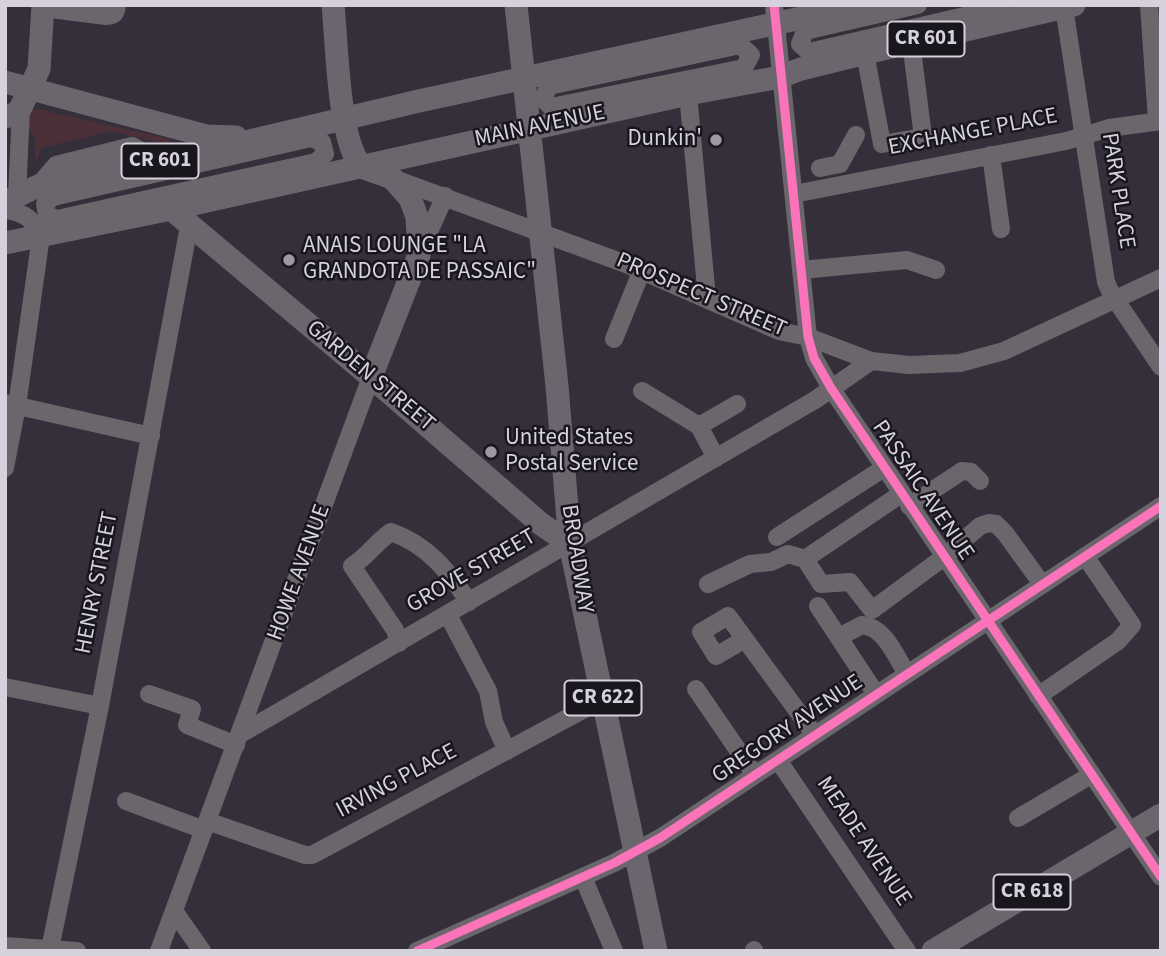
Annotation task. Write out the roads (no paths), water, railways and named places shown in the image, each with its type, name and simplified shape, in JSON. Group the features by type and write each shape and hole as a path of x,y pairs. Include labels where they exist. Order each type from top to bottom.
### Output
{"main road":[{"path":"333,5 345,118 352,154 361,166"},
{"name":"BROADWAY","path":"516,5 557,386 570,544 656,951"},
{"name":"CR 601","path":"9,203 38,186 120,176 160,161 294,134 345,118 523,79 562,77 728,41 775,15 815,22 861,5"},
{"path":"19,104 39,69 43,6"},
{"name":"MAIN AVENUE","path":"5,243 307,171 361,166 529,129 569,112 688,94 735,78 780,77 819,57 865,53 1069,6"},
{"path":"5,82 19,104 207,136 228,138 294,134"},
{"name":"PROSPECT STREET","path":"361,166 393,177"},
{"path":"393,177 410,198 417,217 419,255"},
{"name":"GARDEN STREET","path":"169,202 189,226 372,377 541,524 570,544"},
{"name":"HOWE AVENUE","path":"372,377 419,255"},
{"name":"CR 618","path":"933,951 1161,815"}],"street":[{"path":"43,6 112,16 116,13 117,5"},
{"path":"918,5 815,22 805,31 800,44 819,57 1012,5"},
{"name":"PARK PLACE","path":"1069,6 1084,134 1106,282 1161,367"},
{"path":"1153,12 1159,121"},
{"name":"PASSAIC AVENUE","path":"775,15 808,337 814,358 905,500 1161,877"},
{"path":"562,77 549,86 543,99 551,107 569,112 735,78 751,55 740,45 728,41"},
{"path":"882,144 923,137 911,42"},
{"path":"865,53 887,175"},
{"path":"688,94 707,299"},
{"path":"5,468 11,404 41,236 36,223 9,203 19,104"},
{"name":"EXCHANGE PLACE","path":"794,194 1159,121"},
{"path":"169,202 57,219 47,215 46,204 53,197 120,176 294,134 322,142 325,154 307,171"},
{"path":"790,160 804,160 820,168 840,164 856,135"},
{"path":"38,186 56,165 132,146 160,161"},
{"path":"991,155 1002,229"},
{"path":"820,168 828,187"},
{"name":"PROSPECT STREET","path":"393,177 642,270 779,331 808,337 871,361 909,365 960,363 1004,351 1161,278"},
{"name":"HOWE AVENUE","path":"419,255 445,196"},
{"name":"HENRY STREET","path":"50,949 100,706 189,226"},
{"path":"802,270 907,260 936,270"},
{"path":"614,339 642,270"},
{"name":"GROVE STREET","path":"237,740 716,458 871,361"},
{"name":"HOWE AVENUE","path":"159,951 372,377"},
{"path":"642,391 699,426 716,458"},
{"path":"11,404 151,436"},
{"path":"699,426 737,404"},
{"path":"777,537 884,468"},
{"path":"806,559 905,500 962,471 971,472 980,481"},
{"name":"GREGORY AVENUE","path":"417,951 583,877 660,838 1161,506"},
{"path":"708,584 750,564 771,562 788,554 806,559 821,584 850,582 872,610 944,557 980,526 989,523 996,524 1042,584"},
{"path":"399,643 395,630 352,566 369,555 378,541 391,532 441,564 469,602"},
{"path":"1038,696 1118,641 1132,625 1085,556"},
{"path":"818,606 876,694"},
{"path":"448,615 488,691 494,722 507,751"},
{"path":"839,637 862,625 874,628 907,674"},
{"path":"745,639 815,735"},
{"path":"5,687 100,706"},
{"path":"696,689 755,775"},
{"path":"149,694 192,709 187,725 237,740"},
{"name":"IRVING PLACE","path":"126,801 312,855 603,699"},
{"name":"MEADE AVENUE","path":"778,760 907,951"},
{"path":"1018,818 1091,775"},
{"path":"583,877 614,951"},
{"path":"174,911 202,951"},
{"path":"5,946 78,951"}],"place":[{"name":"Dunkin'","path":"716,140"},
{"name":"ANAIS LOUNGE \"LA GRANDOTA DE PASSAIC\"","path":"289,260"},
{"name":"United States Postal Service","path":"491,452"}]}
